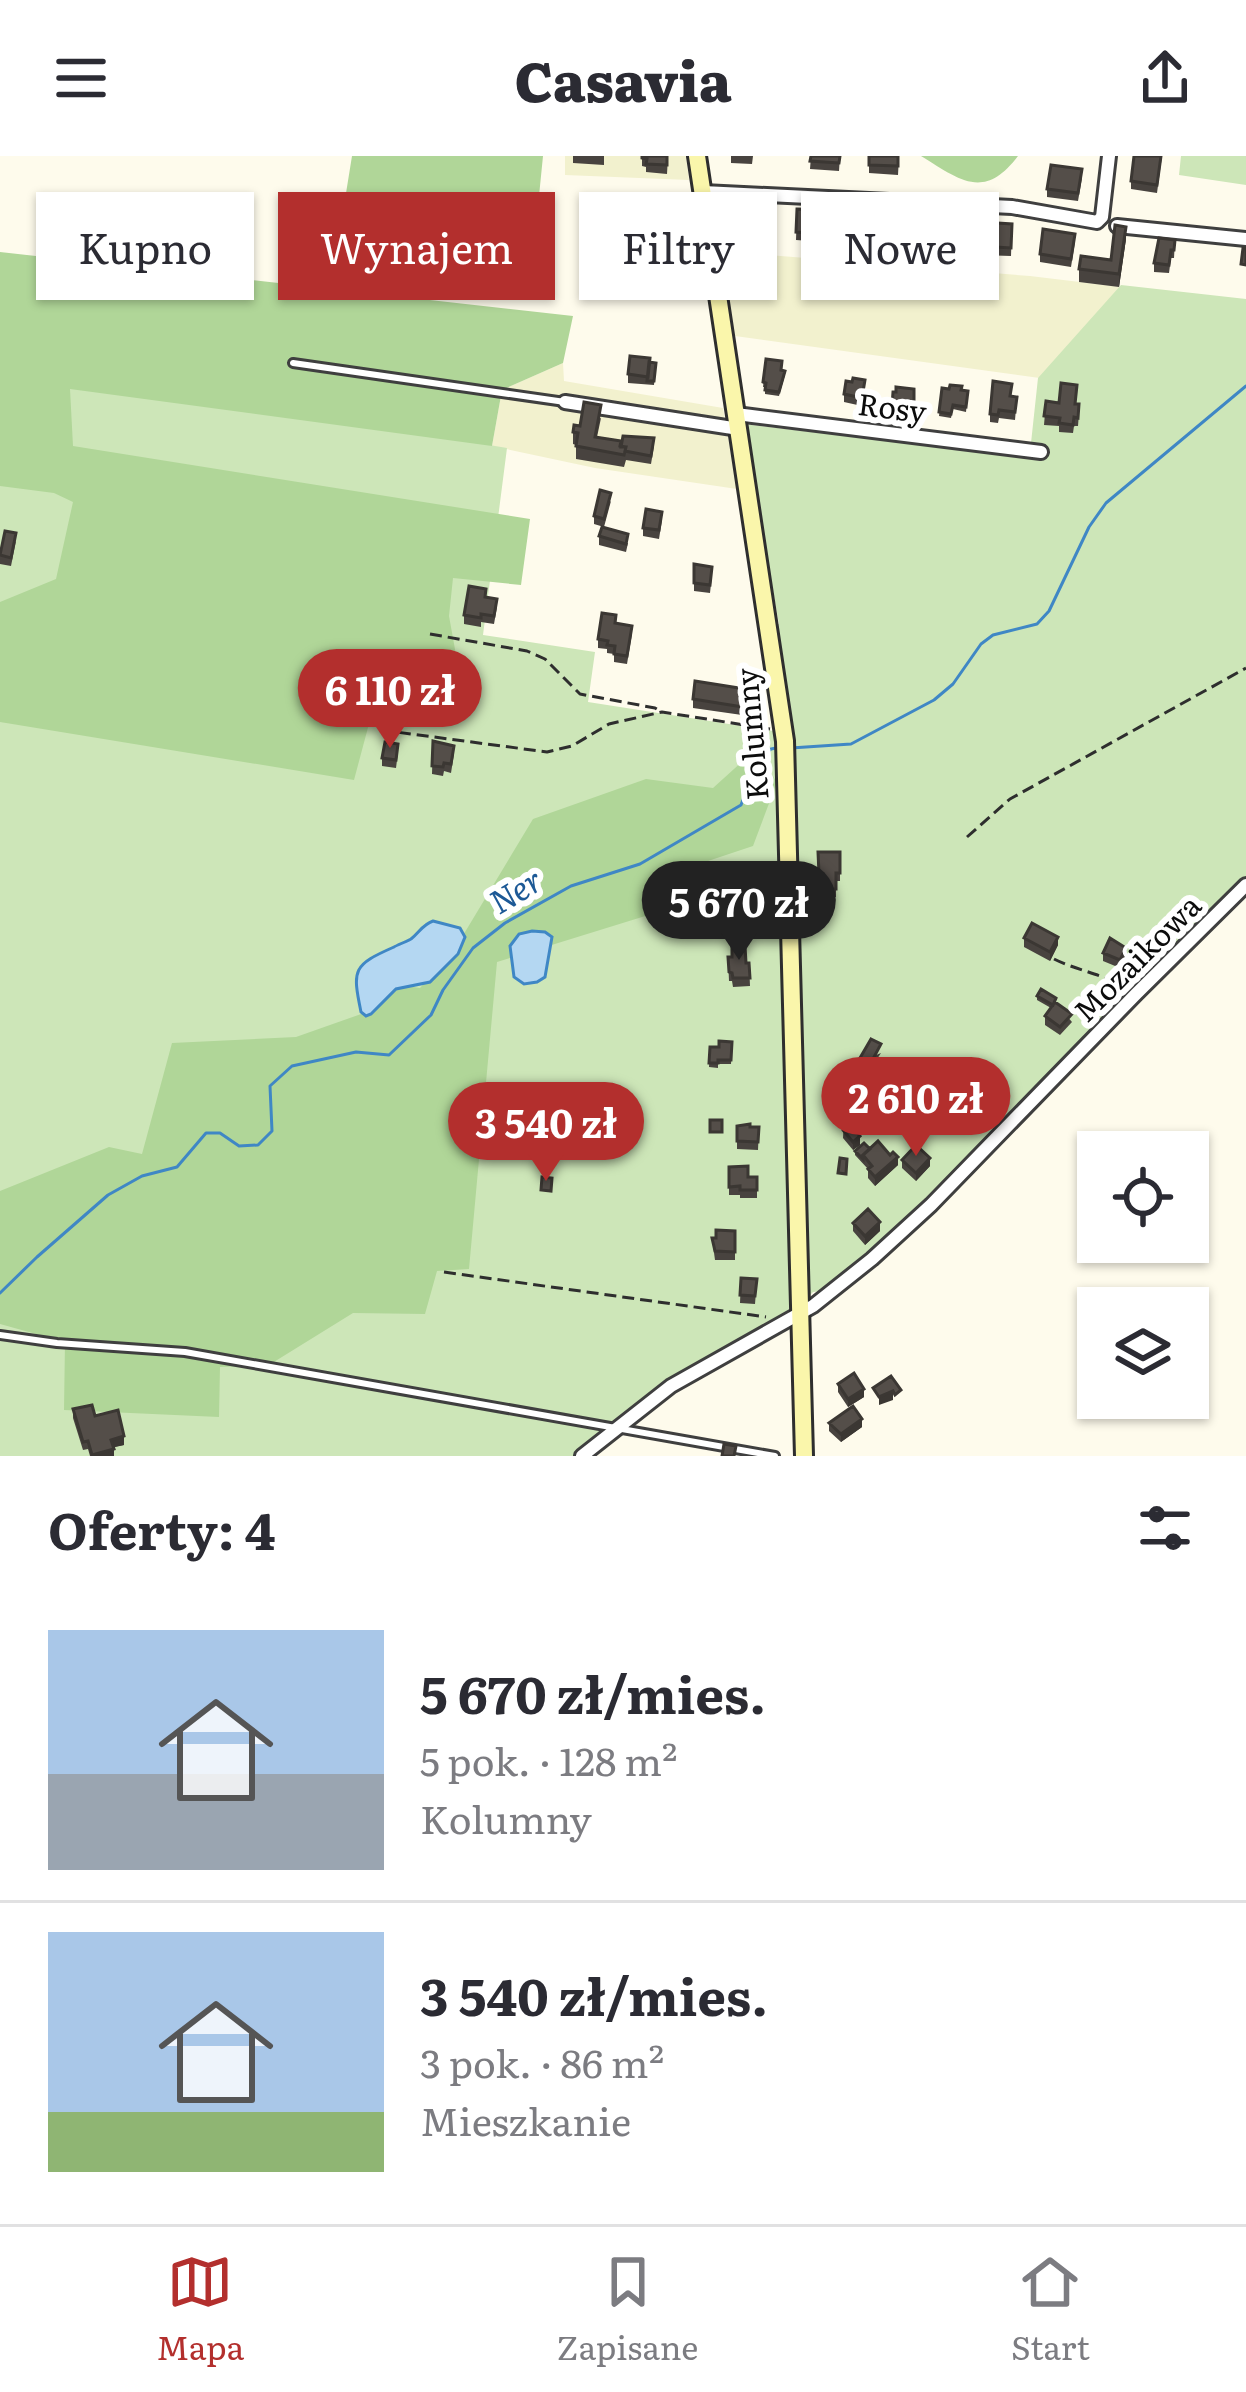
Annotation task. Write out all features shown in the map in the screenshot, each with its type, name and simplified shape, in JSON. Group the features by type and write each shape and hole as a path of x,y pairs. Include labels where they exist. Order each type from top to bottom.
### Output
{"street":[{"name":"Kolumny","path":"697,156 703,192"},
{"path":"777,196 1012,207 1097,222 1102,217 1109,156"},
{"path":"1117,226 1246,239"},
{"name":"Kolumny","path":"720,300 785,743 793,1316 804,1456"},
{"name":"Rosy","path":"565,402 732,430 738,421 1041,452"},
{"name":"Mozaikowa","path":"582,1456 670,1386 813,1306 841,1285 931,1204 1246,885"}],"lane":[{"path":"293,363 565,402"},
{"path":"0,1335 185,1352 775,1456"}],"path":[{"path":"430,634 526,651 545,659 580,694 655,708 785,743"},
{"path":"968,837 1010,799 1246,668"},
{"path":"381,730 547,752 572,746 608,724 662,712"},
{"path":"1054,959 1098,973 1136,994"},
{"path":"444,1271 793,1316"}],"green space":[{"path":"352,156 543,156 539,192 346,192"},
{"path":"565,156 686,156 689,180 565,175"},
{"path":"921,156 1018,156 994,178 971,182"},
{"path":"1181,156 1246,156 1246,185 1179,175"},
{"path":"0,252 36,256 36,300 254,300 254,280 278,283 278,300 430,300 573,316 563,363 502,390 492,446 70,389 73,446 530,519 521,585 453,578 449,616 458,666 431,677 416,727 370,720 354,780 0,722 0,602 56,579 73,502 54,493 0,486"},
{"path":"777,256 801,258 801,300 999,300 999,274 1246,302 1214,402 735,336 727,300 777,300"},
{"path":"1121,285 1246,299 1246,878 943,1185 852,1270 813,1292 787,1319 753,1335 577,1456 0,1456 0,363 507,448 483,635 595,652 588,702 773,731 757,622 779,624 743,424 1005,454 1031,443 1038,378"},
{"path":"563,363 564,381 723,408 737,489 595,468 492,446 502,390"},
{"path":"755,750 777,782 753,846 672,873 655,913 497,962 469,1269 437,1271 425,1314 353,1313 269,1365 220,1367 219,1417 64,1410 65,1342 0,1324 0,1191 109,1147 142,1154 172,1043 296,1037 364,1013 393,984 420,988 453,952 533,819 646,779 713,788"}],"water":[{"path":"433,921 460,928 465,937 458,954 430,982 396,989 366,1016 358,998 357,977 363,964 410,940"},
{"path":"532,931 552,937 545,977 524,984 514,977 510,946 519,934"}],"building":[{"path":"642,156 667,156 667,165 646,164"},
{"path":"811,156 840,156 839,163 810,161"},
{"path":"869,156 898,156 898,166 869,165"},
{"path":"1134,156 1161,156 1157,185 1131,181"},
{"path":"1051,165 1082,169 1078,193 1047,189"},
{"path":"797,209 801,209 801,232 796,232"},
{"path":"999,223 1012,224 1011,248 999,247"},
{"path":"1115,225 1126,227 1119,274 1079,269 1081,256 1111,260"},
{"path":"1043,229 1075,234 1071,259 1040,254"},
{"path":"1159,238 1175,240 1169,265 1154,263"},
{"path":"630,356 650,358 648,377 628,374"},
{"path":"766,359 782,361 785,371 779,392 765,390"},
{"path":"649,362 656,363 654,381 647,381"},
{"path":"865,380 862,398 844,394 846,381"},
{"path":"993,381 1012,384 1015,412 990,414"},
{"path":"1061,383 1077,385 1078,418 1074,417 1073,425 1044,416 1046,401 1059,403"},
{"path":"950,385 968,391 966,407 953,405 951,414 939,412 942,388"},
{"path":"896,387 914,389 914,407 892,406"},
{"path":"584,402 601,405 595,437 621,441 620,446 626,447 624,455 576,446 574,425 580,426"},
{"path":"623,436 654,438 651,456 625,451"},
{"path":"600,490 611,493 604,519 594,516"},
{"path":"646,509 662,512 659,530 643,528"},
{"path":"602,527 628,534 626,544 599,536"},
{"path":"5,531 16,533 11,558 0,555"},
{"path":"694,564 712,567 710,585 694,583"},
{"path":"469,586 486,589 485,597 497,599 494,616 464,615"},
{"path":"602,613 616,615 615,623 632,626 627,656 614,654 615,646 598,639"},
{"path":"695,681 746,685 745,689 752,690 749,708 693,699"},
{"path":"433,741 454,746 451,764 432,766"},
{"path":"385,742 398,744 396,760 382,758"},
{"path":"818,852 840,852 836,889 823,889"},
{"path":"1032,923 1058,937 1050,952 1024,938"},
{"path":"1110,938 1126,948 1120,960 1103,953"},
{"path":"732,946 745,946 750,978 733,978 729,972"},
{"path":"1041,989 1056,998 1053,1005 1037,996"},
{"path":"1087,999 1094,1005 1083,1018 1076,1012"},
{"path":"1055,1002 1072,1014 1060,1027 1045,1016"},
{"path":"871,1039 881,1044 874,1057 881,1062 878,1068 857,1063"},
{"path":"719,1041 732,1042 731,1060 709,1063 710,1047 719,1047"},
{"path":"950,1071 958,1075 954,1086 945,1081"},
{"path":"959,1071 995,1084 990,1095 954,1082"},
{"path":"879,1084 903,1097 897,1109 872,1096"},
{"path":"844,1118 860,1136 853,1142 843,1130"},
{"path":"710,1120 722,1120 722,1132 710,1132"},
{"path":"737,1126 759,1127 758,1142 737,1141"},
{"path":"878,1141 898,1157 875,1177 863,1155"},
{"path":"864,1143 870,1149 863,1159 855,1151"},
{"path":"916,1145 930,1158 916,1173 902,1160"},
{"path":"840,1158 847,1159 846,1174 838,1173"},
{"path":"748,1166 748,1177 757,1177 757,1190 729,1187 729,1167"},
{"path":"542,1177 552,1178 551,1191 541,1190"},
{"path":"868,1209 880,1222 865,1236 853,1223"},
{"path":"716,1230 735,1231 735,1252 715,1251 712,1238"},
{"path":"741,1278 757,1279 755,1296 740,1295"},
{"path":"854,1373 864,1389 848,1399 838,1384"},
{"path":"891,1376 901,1390 879,1397 873,1388"},
{"path":"92,1405 95,1416 118,1410 124,1436 111,1440 114,1449 92,1455 73,1409"},
{"path":"853,1406 862,1419 841,1434 829,1423"},
{"path":"724,1444 736,1446 734,1456 722,1456"}],"waterway":[{"name":"Ner","path":"791,748 851,744 934,700 993,635 1037,624 1049,611 1089,527 1106,503 1246,386"},
{"name":"Ner","path":"0,1293 108,1195 142,1176 177,1167 206,1133 220,1133 239,1146 258,1145 272,1131 270,1086 292,1066 356,1052 389,1055 431,1015 473,948 505,923 571,886 640,864 741,805 759,758 776,748"}]}
